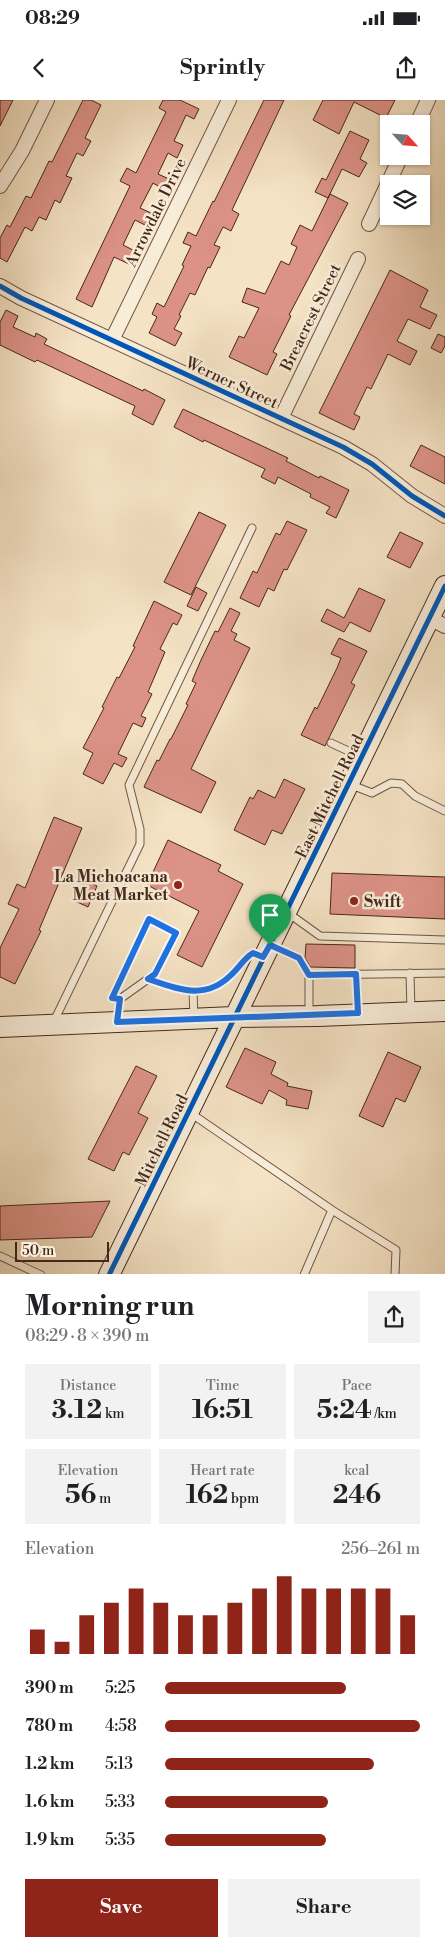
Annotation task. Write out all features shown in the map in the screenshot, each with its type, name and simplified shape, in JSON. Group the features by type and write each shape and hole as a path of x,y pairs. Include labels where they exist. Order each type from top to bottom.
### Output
{"street":[{"path":"0,186 22,151 47,100"},
{"name":"Arrowdale Drive","path":"112,340 229,100"},
{"path":"421,115 428,100"},
{"path":"369,224 397,165"},
{"name":"Breacrest Street","path":"281,418 358,259"},
{"name":"Werner Street","path":"0,286 21,298 342,448 372,464 412,496 445,516"},
{"name":"East Mitchell Road","path":"234,1017 362,757 437,622 445,586"},
{"path":"0,1028 194,1018 445,1011"},
{"name":"Mitchell Road","path":"109,1274 234,1017"}],"lane":[{"path":"52,1026 140,844 140,829 129,785 252,528"},
{"path":"331,742 362,757"},
{"path":"349,783 372,793 391,783 402,784 415,796 445,811"},
{"path":"286,912 320,936 445,940"},
{"path":"149,919 176,933 155,974 120,999 112,998 149,919"},
{"path":"148,979 182,991 206,990 225,981 253,953 266,951 299,958 309,975 308,1016"},
{"path":"309,975 445,973"},
{"path":"356,974 358,1013"},
{"path":"410,974 411,1012"},
{"path":"194,991 194,1018"},
{"path":"117,1022 120,999"},
{"path":"189,1111 332,1210 396,1250 395,1274"},
{"path":"304,1274 332,1210"},
{"path":"0,1256 41,1274"}],"building":[{"path":"0,100 13,100 0,126"},
{"path":"83,100 91,100 101,105 85,138 91,141 83,156 77,153 66,176 72,178 60,203 55,200 46,220 39,217 32,231 25,227 7,262 0,258 0,238 7,225 10,227 26,196 31,198 49,161 52,162"},
{"path":"163,100 180,100 199,109 194,119 186,115 174,141 183,145 177,158 168,153 158,174 169,179 163,189 153,183 140,208 151,213 145,225 135,220 123,245 135,251 129,264 114,257 92,307 76,299 130,186 120,181 127,168 136,173 166,112 159,108"},
{"path":"264,100 284,100 232,210 239,214 231,231 223,227 214,245 220,247 210,268 208,267 195,295 190,293 179,315 181,316 174,329 182,333 175,346 149,333 157,317 152,314 157,303 164,307 184,266 182,265 191,246 183,243 188,232 196,236"},
{"path":"323,100 395,100 388,115 380,115 354,102 339,134 313,120"},
{"path":"350,131 369,140 360,159 367,163 359,177 342,169 328,198 315,192 322,178 326,180"},
{"path":"330,194 348,203 289,315 291,316 273,352 277,354 267,375 229,357 239,336 244,338 259,308 242,302 247,288 265,294 281,261 289,265 297,247 291,244 300,225 312,231"},
{"path":"390,270 428,290 420,307 437,315 430,329 408,319 397,341 417,351 410,365 388,354 371,389 367,387 354,414 360,417 354,430 319,413"},
{"path":"6,310 18,316 13,327 35,337 36,333 47,339 44,344 165,400 153,425 132,414 135,406 37,360 35,362 0,345 0,322"},
{"path":"438,334 445,337 445,346 441,353 431,348"},
{"path":"183,409 288,458 286,461 319,478 320,476 349,490 336,518 326,513 330,507 310,497 311,494 278,477 275,484 261,477 265,469 174,427"},
{"path":"421,445 445,457 445,484 410,466"},
{"path":"199,512 226,525 191,595 164,582"},
{"path":"287,521 307,530 287,570 284,569 274,591 268,588 259,607 240,598 253,571 257,573 276,533 280,535"},
{"path":"400,532 423,543 410,568 387,557"},
{"path":"196,587 207,593 198,611 187,606"},
{"path":"359,588 385,600 370,632 350,622 344,632 321,621 327,609 344,618"},
{"path":"154,601 182,615 177,625 173,623 160,649 165,652 148,692 152,694 141,716 146,718 142,727 133,723 118,754 127,758 122,767 114,763 103,784 83,774 93,753 83,748 104,708 102,707 117,677 119,678 135,647 133,646"},
{"path":"230,608 240,613 231,631 237,634 234,640 250,648 191,769 216,782 201,813 144,787 188,705 186,704 196,683 192,681 201,660 215,631 218,632"},
{"path":"339,638 367,651 351,683 355,685 325,746 301,735 315,707 317,709 341,658 331,654"},
{"path":"284,779 305,789 282,834 272,830 265,845 234,830 250,797 253,799 258,790 275,798"},
{"path":"54,817 82,828 39,930 41,931 15,984 0,977 0,948 19,909 8,904 17,884 25,888"},
{"path":"168,840 221,865 218,871 243,884 202,967 177,955 199,911 147,885"},
{"path":"332,873 445,877 445,919 330,914"},
{"path":"85,880 97,886 88,907 75,901"},
{"path":"306,944 355,945 355,968 310,967 305,958"},
{"path":"245,1048 276,1062 271,1074 288,1083 287,1086 312,1091 308,1109 286,1105 287,1100 269,1090 262,1104 226,1087"},
{"path":"388,1052 421,1067 405,1102 396,1098 383,1127 359,1116"},
{"path":"136,1066 157,1076 138,1113 148,1118 129,1155 123,1152 114,1171 88,1159"},
{"path":"110,1201 92,1237 0,1240 0,1206"}],"cycle path":[{"path":"0,286 21,298 343,447 372,464 412,496 445,516"},
{"path":"109,1274 445,586"}],"place":[{"name":"La Michoacana Meat Market","path":"178,885"},
{"name":"Swift","path":"354,901"}],"route":[{"path":"149,919 176,933 155,974 148,979 182,991 206,990 225,981 253,953 263,957 270,945 299,958 309,975 356,974 358,1013 318,1016 234,1017 117,1022 120,999 112,998 149,919"}]}
